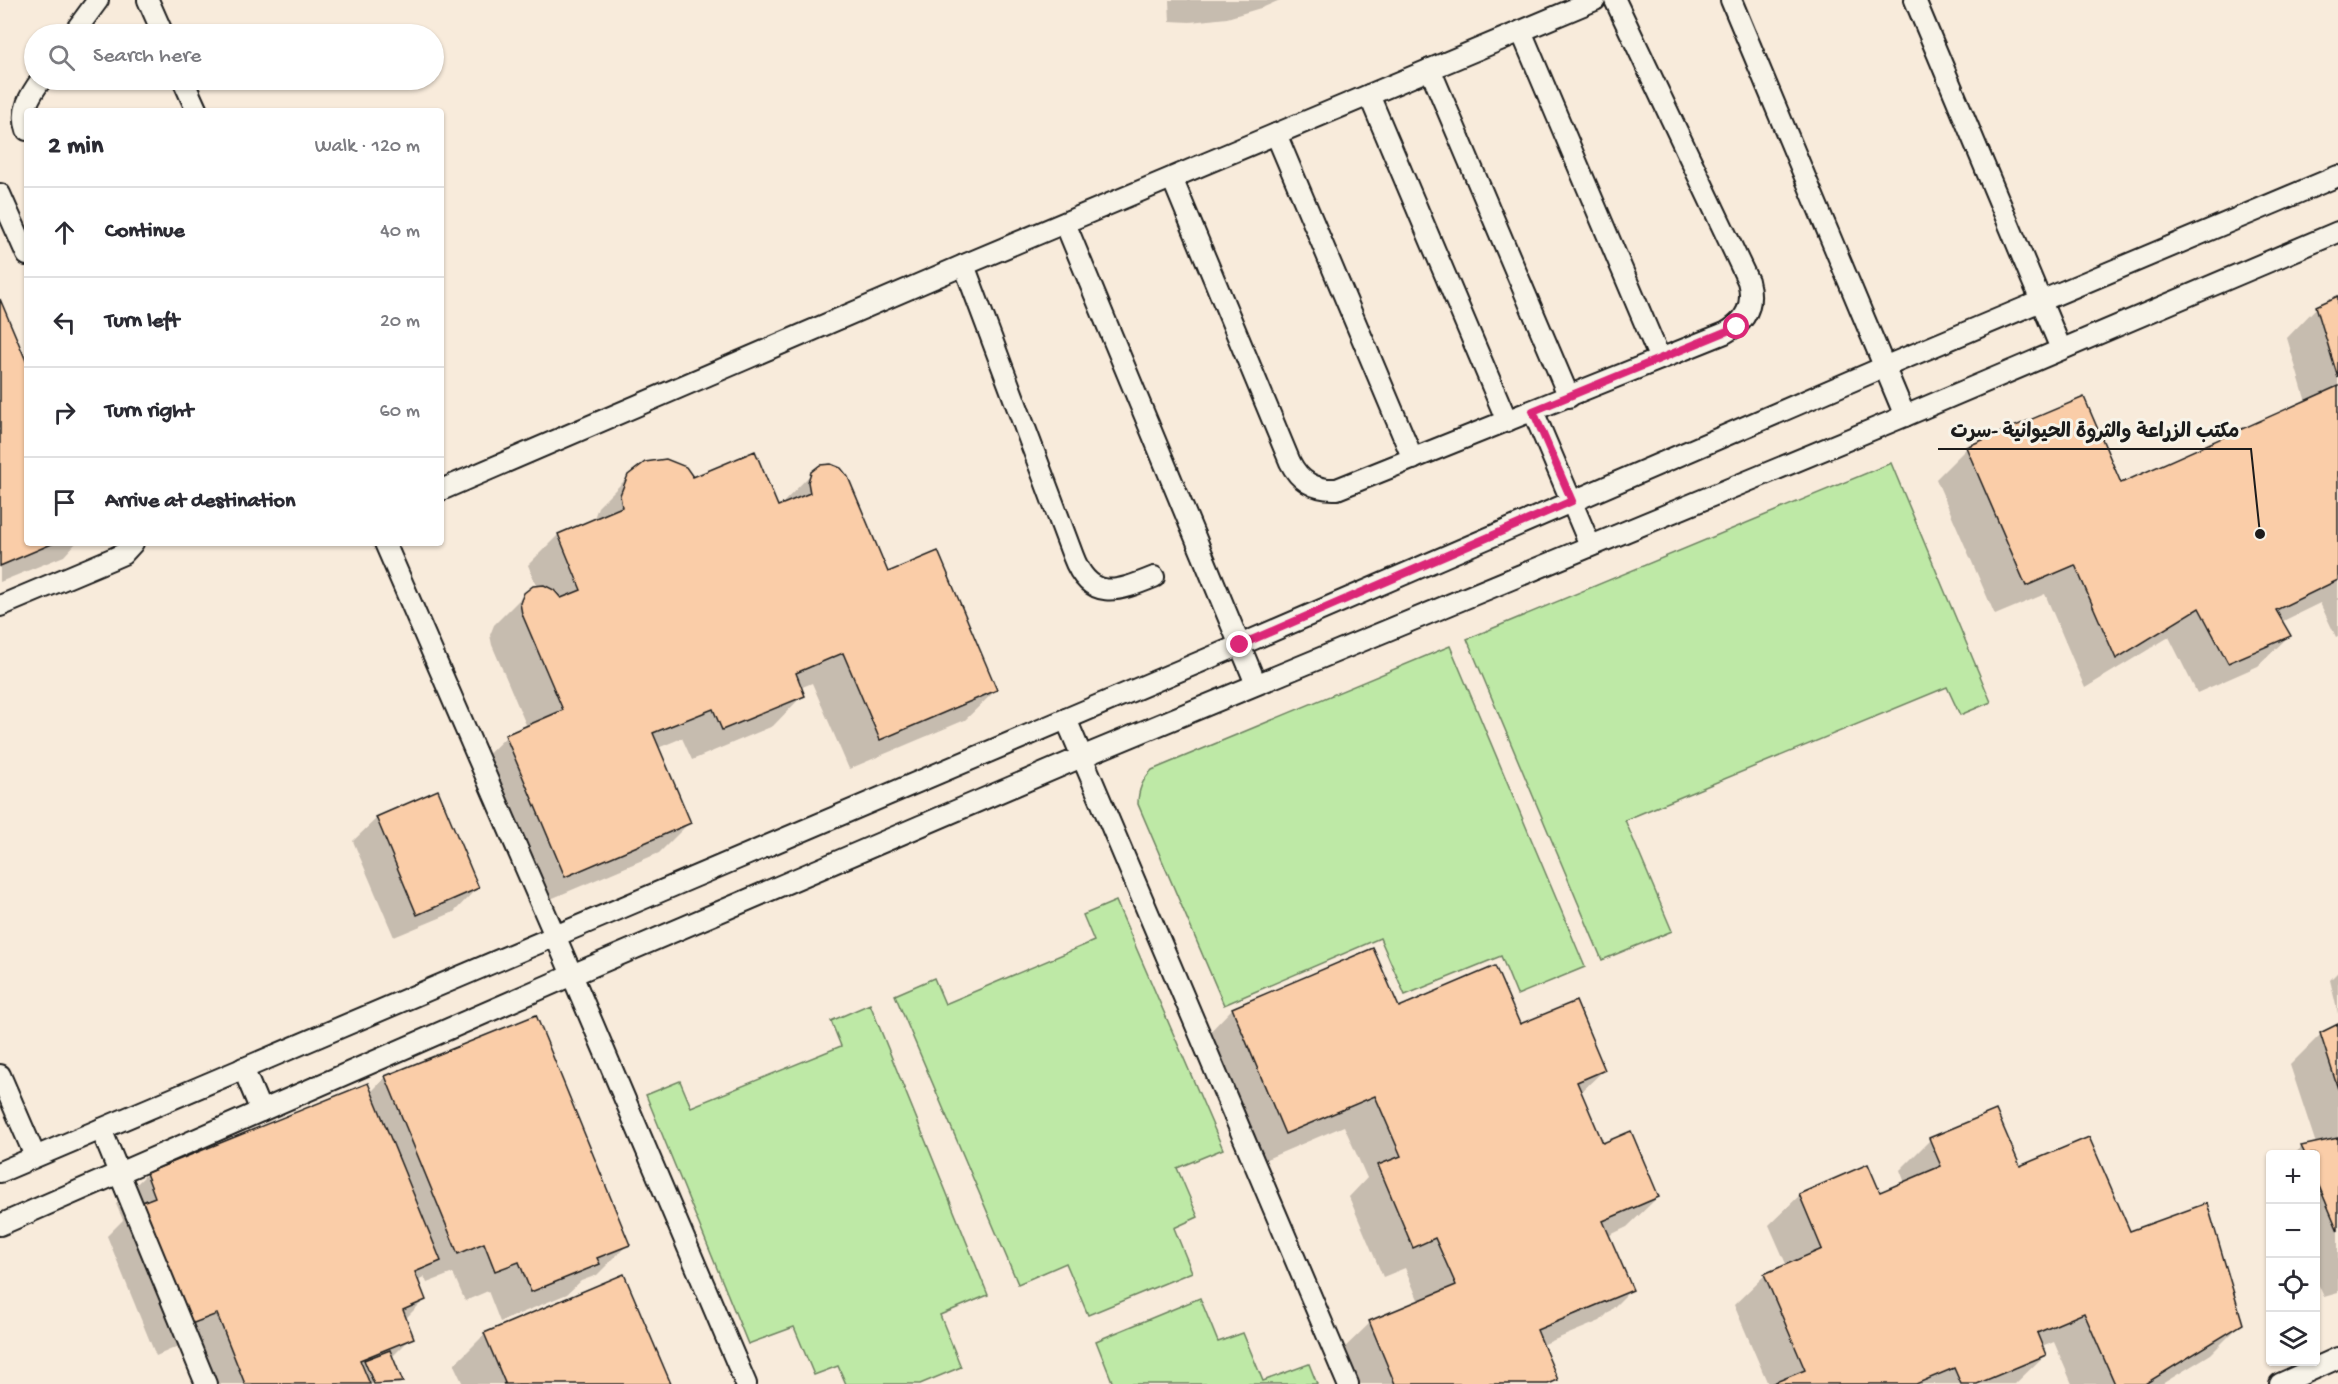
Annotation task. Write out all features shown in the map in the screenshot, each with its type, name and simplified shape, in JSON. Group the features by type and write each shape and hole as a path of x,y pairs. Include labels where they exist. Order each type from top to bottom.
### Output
{"lane":[{"path":"80,24 98,0"},
{"path":"148,0 159,24"},
{"path":"444,488 964,265 1595,0"},
{"path":"1172,178 1296,472 1314,487 1325,490 1337,489 1569,397 1737,327 1745,317 1750,305 1751,293 1748,281 1615,0"},
{"path":"1731,0 1905,416"},
{"path":"1915,0 2061,350"},
{"path":"1521,31 1660,359"},
{"path":"1430,69 1569,397"},
{"path":"25,108 35,90"},
{"path":"188,90 196,108"},
{"path":"1369,95 1507,421"},
{"path":"1276,134 1413,459"},
{"path":"0,1172 555,934 1240,645 2041,300 2338,176"},
{"path":"0,194 19,216 24,240"},
{"path":"1065,223 1256,684"},
{"path":"0,1225 573,975 1084,756 1905,416 2338,232"},
{"path":"964,265 1083,578 1104,590 1116,591 1154,577"},
{"path":"1533,411 1590,545"},
{"path":"0,606 123,554 130,546"},
{"path":"386,546 573,975 746,1384"},
{"path":"1066,718 1348,1384"},
{"path":"243,1068 261,1111"},
{"path":"0,1075 36,1156"},
{"path":"100,1128 206,1384"},
{"path":"2280,1384 2338,1358"}],"green space":[{"path":"1891,463 1991,702 1960,715 1947,687 1625,820 1672,931 1602,960 1467,639"},
{"path":"1450,646 1585,967 1517,995 1501,956 1405,995 1380,938 1224,1005 1138,804 1143,781 1152,770"},
{"path":"1116,901 1223,1149 1177,1168 1198,1217 1174,1228 1192,1272 1088,1315 1066,1263 1018,1284 895,995 934,978 945,1004 1094,941 1083,915"},
{"path":"870,1004 988,1295 940,1315 961,1367 920,1384 846,1384 838,1366 814,1375 794,1327 748,1344 646,1095 680,1081 691,1107 841,1046 831,1021"},
{"path":"1200,1298 1218,1342 1243,1333 1263,1381 1309,1364 1317,1384 1113,1384 1096,1341"}],"building":[{"path":"2338,296 2338,378 2316,306"},
{"path":"0,299 24,356 24,546 47,546 0,566"},
{"path":"2338,386 2338,580 2276,610 2291,636 2228,663 2199,608 2116,659 2075,565 2026,586 1966,447 2084,397 2121,483"},
{"path":"755,451 778,506 810,493 808,482 811,472 820,465 831,464 841,468 848,477 888,572 938,551 997,690 880,740 843,653 796,673 805,696 722,730 713,709 653,733 691,823 565,877 505,735 563,710 522,614 520,603 524,593 533,586 544,585 554,590 561,598 581,590 558,534 622,507 620,495 628,475 645,462 666,459 686,467 693,477"},
{"path":"438,790 479,888 417,915 376,817"},
{"path":"1373,948 1399,1007 1495,966 1520,1024 1576,1001 1605,1070 1577,1082 1603,1143 1631,1131 1659,1197 1603,1221 1633,1290 1537,1330 1558,1380 1548,1384 1395,1384 1369,1321 1456,1285 1435,1238 1413,1248 1378,1165 1401,1156 1375,1096 1285,1134 1232,1008"},
{"path":"536,1015 630,1245 597,1258 600,1264 531,1292 519,1262 495,1271 484,1243 458,1254 385,1076"},
{"path":"2338,1024 2338,1089 2320,1033"},
{"path":"368,1083 441,1261 415,1272 426,1300 403,1310 414,1338 360,1360 370,1384 245,1384 217,1314 186,1326 137,1204 155,1197 146,1173"},
{"path":"1996,1110 2020,1166 2089,1137 2130,1231 2207,1203 2243,1324 2145,1384 2115,1384 2084,1313 2037,1333 2046,1355 1977,1384 1961,1384 1954,1368 1916,1384 1771,1384 1805,1370 1764,1274 1822,1249 1799,1194 1868,1164 1880,1192 1941,1166 1929,1138"},
{"path":"2338,1138 2338,1231 2320,1188 2320,1150 2303,1150 2301,1146"},
{"path":"624,1274 671,1384 503,1384 505,1383 484,1333"},
{"path":"390,1350 403,1382 374,1384 364,1360"}],"place":[{"name":"مكتب الزراعة والثروة الحيوانية -سرت","path":"2260,534"}],"route":[{"path":"1240,645 1572,501 1533,411 1737,327"}]}
